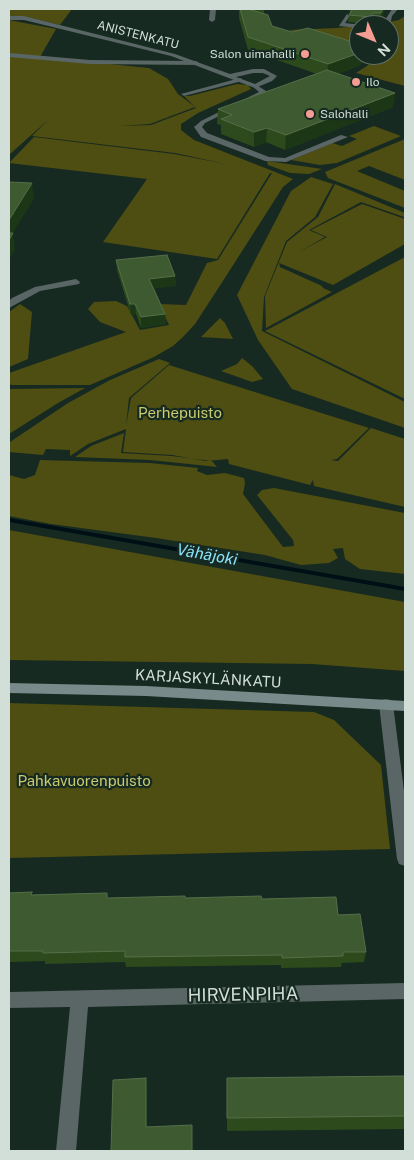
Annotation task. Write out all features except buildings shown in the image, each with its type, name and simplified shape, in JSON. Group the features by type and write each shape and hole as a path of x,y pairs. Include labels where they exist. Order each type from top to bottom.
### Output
{"street":[{"path":"212,20 213,9"},
{"path":"347,16 342,25 349,25"},
{"name":"ANISTENKATU","path":"9,18 24,18 173,54 255,86"},
{"path":"9,55 90,62 196,63"},
{"path":"231,76 253,71 264,71 274,76 270,80 255,86"},
{"path":"184,94 240,80"},
{"path":"255,86 264,92 203,122 198,127 204,135 268,159 286,160 344,137"},
{"path":"9,306 38,289 76,282"},
{"name":"KARJASKYLÄNKATU","path":"9,688 146,691 405,706"},
{"path":"386,704 405,860"},
{"name":"HIRVENPIHA","path":"9,1000 80,1000 405,991"},
{"path":"66,1151 80,1000"}],"green space":[{"path":"9,9 72,9 60,25 23,16 9,16"},
{"path":"405,16 405,86 356,73 368,65 399,65 399,20"},
{"path":"9,20 56,29 40,57 149,68 168,79 178,94 195,107 184,96 237,84 248,85 251,89 198,113 181,124 181,130 194,140 293,179 283,187 195,324 183,337 173,346 154,357 90,385 12,385 9,384 9,373 126,332 100,322 88,309 94,302 116,301 127,306 140,330 169,325 159,304 186,305 207,263 218,260 272,173 270,173 217,259 103,242 147,179 9,163 34,137 174,154 226,164 175,153 32,136 48,120 9,155","holes":["195,107 151,125 119,126 150,124"]},
{"path":"349,27 349,51 289,30"},
{"path":"374,126 401,136 337,163 320,165 291,160 332,143 342,146 357,139 349,136"},
{"path":"405,139 405,180 369,166 357,171 405,191 405,208 328,178 325,172"},
{"path":"267,161 322,169 309,174 290,173 268,165"},
{"path":"311,177 333,184 315,217 286,241 264,297 262,331 405,402 405,428 292,389 258,340 237,295 291,191"},
{"path":"335,184 405,213 405,215 404,217 361,202 309,230 325,237 299,252 327,237 311,230 362,204 405,219 405,244 333,285 279,263 280,267 332,292 266,328 265,296 287,242 318,217"},
{"path":"405,257 405,399 265,331"},
{"path":"20,304 32,312 28,359 9,367 9,312"},
{"path":"220,318 225,323 233,339 201,337"},
{"path":"242,358 263,379 252,382 221,371 237,364"},
{"name":"Perhepuisto","path":"159,359 170,363 129,398 126,426 131,398 169,365 369,428 337,459 331,460 338,461 371,428 405,439 405,507 314,486 313,480 310,485 229,464 228,459 206,461 172,455 123,452 126,429 88,444 70,456 70,450 46,449 43,455 9,452 10,442 68,403 110,380"},
{"path":"85,388 58,403 9,434 9,389"},
{"path":"124,433 121,453 212,461 217,467 150,460 75,457 91,446"},
{"path":"40,460 150,463 198,468 197,471 207,475 225,473 244,478 243,494 283,547 294,546 293,540 257,495 262,490 274,488 405,513 405,574 360,569 345,559 343,548 333,549 338,558 329,563 301,565 265,555 51,524 9,516 9,475 24,479 35,475"},
{"path":"9,530 405,602 405,671 312,664 9,660"},
{"name":"Pahkavuorenpuisto","path":"9,703 314,712 334,720 381,765 390,849 9,858"}],"waterway":[{"name":"Vähäjoki","path":"9,520 405,589"}],"place":[{"name":"Salon uimahalli","path":"305,54"},
{"name":"Ilo","path":"356,82"},
{"name":"Salohalli","path":"310,114"}]}
